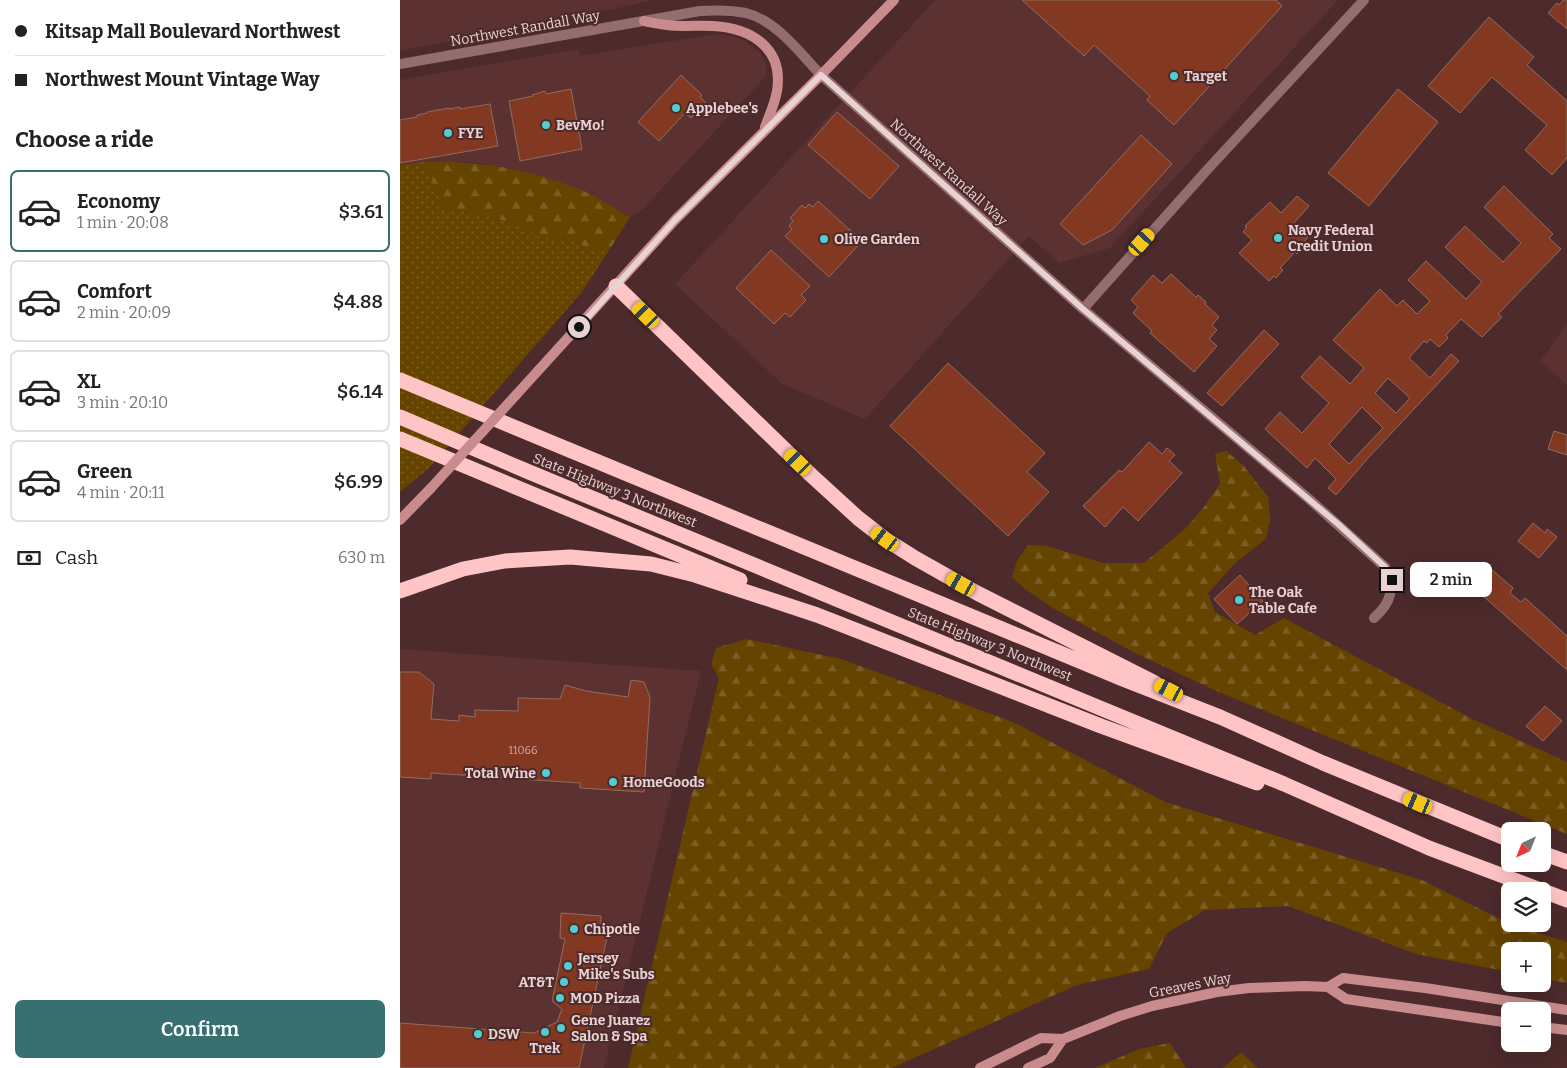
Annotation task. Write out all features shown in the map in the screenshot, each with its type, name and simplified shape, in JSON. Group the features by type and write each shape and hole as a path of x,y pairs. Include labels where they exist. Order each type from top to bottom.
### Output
{"highway":[{"path":"616,286 811,475 858,518 885,539 977,593 1100,654 1220,717"},
{"name":"State Highway 3 Northwest","path":"400,379 1077,660 1220,717 1323,763 1501,836"},
{"name":"State Highway 3 Northwest","path":"400,417 1276,781 1388,831 1567,900"},
{"path":"400,439 714,568 817,615"},
{"path":"400,591 456,572 512,561 570,557 629,561 674,569 710,579 817,615 1101,726 1388,831"},
{"path":"1551,856 1567,862"}],"main road":[{"path":"400,520 675,220 894,0"},
{"path":"644,21 668,25 728,28 742,31 766,46 778,68 779,81 777,94 764,131"},
{"name":"Greaves Way","path":"980,1068 1041,1038 1063,1039 1128,1013 1152,1006 1217,992 1276,987 1328,987 1343,978 1425,988 1567,1010"},
{"path":"1328,987 1346,999 1501,1022"},
{"path":"1551,1028 1567,1030"},
{"name":"Greaves Way","path":"1028,1068 1050,1058 1063,1039"}],"street":[{"path":"1083,309 1364,0"},
{"name":"Northwest Randall Way","path":"400,64 700,11 726,10 761,18 775,28 821,75 1083,309 1288,481 1385,567 1392,580 1390,596 1381,612 1374,618"}],"shaded area":[{"path":"400,0 652,0 400,51"},
{"path":"935,0 1338,0 1110,248 1059,263 1029,236 865,419 782,384 675,284"},
{"path":"716,34 732,36 745,41 761,54 766,65 766,76 642,210 630,217 587,193 554,180 522,171 474,162 400,165 400,80 578,49 580,56"},
{"path":"1567,324 1567,385 1540,361"},
{"path":"400,649 701,671 604,1068 400,1068"}],"green space":[{"path":"424,162 442,208 506,221 554,239 571,240 590,249 610,249 582,292 429,468 400,492 400,165"},
{"path":"424,162 466,163 527,172 586,192 630,217 610,249 590,249 571,240 554,239 534,233 506,221 441,208"},
{"path":"1226,451 1243,465 1268,497 1270,518 1266,539 1235,563 1208,593 1215,612 1255,635 1284,618 1470,718 1567,762 1567,834 1551,827 1551,822 1538,822 1221,693 1137,654 1051,607 1025,589 1012,577 1017,561 1028,545 1047,546 1103,563 1144,563 1185,529 1220,484 1215,454"},
{"path":"746,639 841,659 1013,722 1165,802 1422,880 1501,920 1501,932 1535,932 1567,942 1567,983 1551,980 1551,942 1501,942 1501,970 1416,954 1288,906 1205,910 1167,933 1149,969 1077,985 892,1068 628,1068 719,678 711,664 716,648"},
{"path":"1170,1043 1186,1068 1095,1068 1139,1049"},
{"path":"1241,1052 1258,1068 1223,1068"}],"building":[{"name":"Target","path":"1022,0 1276,0 1282,6 1174,125 1147,100 1150,96 1094,45 1084,56"},
{"path":"1563,0 1567,0 1567,29 1548,13 1557,3 1559,5"},
{"path":"1489,17 1534,57 1527,65 1567,101 1567,158 1552,175 1525,150 1547,125 1492,77 1460,113 1428,86"},
{"name":"Applebee's","path":"681,75 702,95 700,97 706,103 691,118 685,113 659,141 638,122"},
{"name":"BevMo!","path":"571,89 582,149 520,161 509,101 533,96 545,91 546,94"},
{"path":"1398,89 1438,122 1369,206 1328,173"},
{"name":"FYE","path":"490,104 498,146 400,163 400,120 449,108 460,107 460,109"},
{"path":"837,112 899,166 870,199 808,145"},
{"path":"1141,135 1172,164 1112,230 1083,245 1060,224"},
{"path":"1504,186 1553,234 1549,238 1561,249 1498,314 1502,317 1482,337 1461,319 1446,335 1448,338 1439,347 1430,339 1427,343 1424,341 1409,358 1430,378 1451,354 1459,361 1336,495 1328,488 1336,479 1315,458 1307,468 1265,429 1280,412 1302,433 1329,403 1301,377 1320,356 1350,384 1364,368 1333,340 1380,289 1397,306 1403,300 1417,314 1430,301 1408,280 1426,261 1466,299 1482,282 1445,247 1465,226 1503,262 1521,243 1484,207","holes":["1388,378 1410,398 1396,413 1375,393","1362,407 1383,428 1349,464 1329,444"]},
{"name":"Navy Federal Credit Union","path":"1297,196 1309,206 1293,224 1308,237 1302,244 1304,246 1297,254 1295,252 1280,268 1283,270 1276,278 1274,276 1269,281 1239,253 1252,240 1243,232 1247,227 1245,226 1270,202 1281,213"},
{"name":"Olive Garden","path":"818,201 862,241 829,277 785,236 792,229 789,226 793,221 790,218 802,205 805,208 809,204 813,207"},
{"path":"771,250 810,286 801,295 806,300 790,317 785,313 774,324 736,288"},
{"path":"1171,274 1196,297 1198,295 1206,302 1205,304 1219,317 1212,325 1217,330 1209,339 1217,346 1194,372 1150,333 1152,331 1133,313 1138,307 1131,300 1153,275 1162,283"},
{"path":"1264,330 1279,344 1222,406 1207,393"},
{"path":"948,363 1045,453 1027,472 1049,492 1008,536 890,426"},
{"path":"1554,431 1567,435 1567,455 1548,449"},
{"path":"1149,442 1162,454 1167,448 1175,455 1169,461 1182,473 1138,521 1123,507 1105,527 1083,506 1119,470 1122,472"},
{"path":"1533,523 1545,533 1547,529 1557,537 1539,558 1518,541"},
{"path":"1448,564 1465,581 1454,593 1436,575"},
{"path":"1491,569 1513,588 1510,593 1521,602 1525,598 1567,636 1567,670 1474,588"},
{"name":"The Oak Table Cafe","path":"1240,575 1263,601 1237,624 1214,599"},
{"path":"400,672 419,672 434,684 431,719 459,721 459,715 475,717 475,710 518,711 518,698 560,699 565,685 586,691 628,697 631,680 644,682 650,697 644,792 580,788 580,783 431,773 431,779 400,777"},
{"path":"1545,706 1562,721 1543,741 1526,726"},
{"path":"561,913 601,916 601,925 609,928 579,1068 400,1068 400,1023 534,1033 557,1022 562,1009 552,1001 565,939 560,938"}],"place":[{"name":"Target","path":"1174,76"},
{"name":"Applebee's","path":"676,108"},
{"name":"BevMo!","path":"546,125"},
{"name":"FYE","path":"448,133"},
{"name":"Navy Federal Credit Union","path":"1278,238"},
{"name":"Olive Garden","path":"824,239"},
{"name":"The Oak Table Cafe","path":"1239,600"},
{"name":"Total Wine","path":"546,773"},
{"name":"HomeGoods","path":"613,782"},
{"name":"Chipotle","path":"574,929"},
{"name":"Jersey Mike's Subs","path":"568,966"},
{"name":"AT&T","path":"564,982"},
{"name":"MOD Pizza","path":"560,998"},
{"name":"Gene Juarez Salon & Spa","path":"561,1028"},
{"name":"Trek","path":"545,1032"},
{"name":"DSW","path":"478,1034"}],"route":[{"path":"579,327 675,220 821,75 1083,309 1338,524 1385,567 1392,580"}]}
